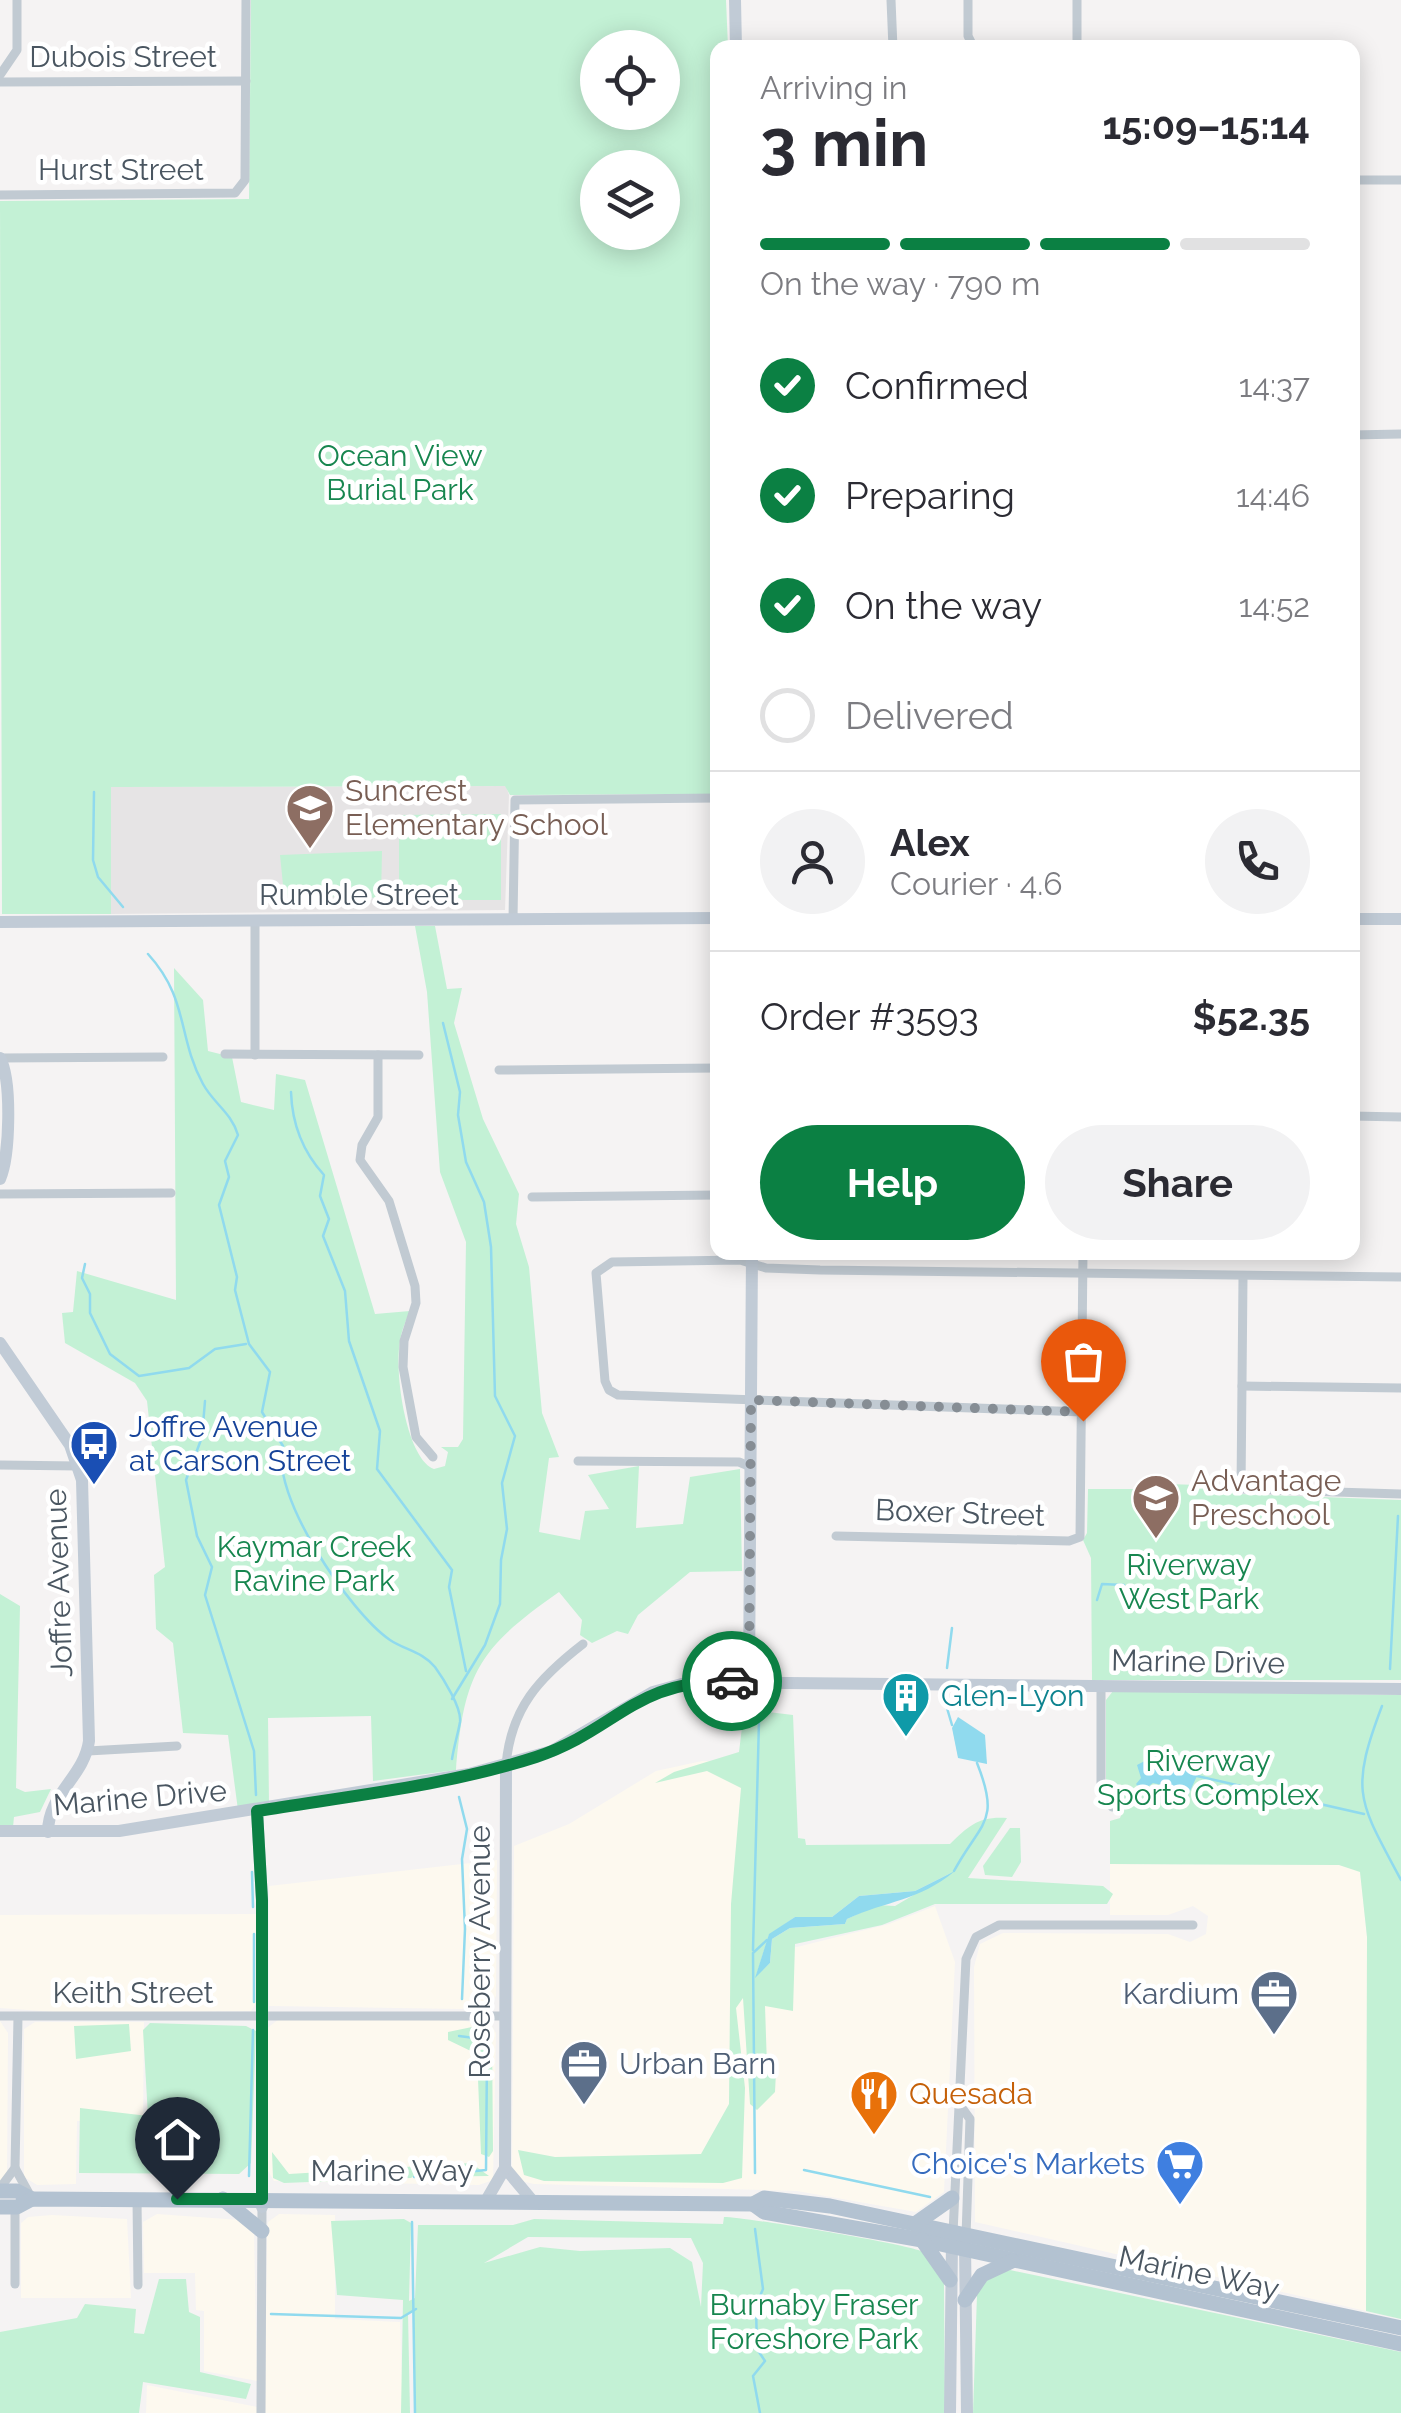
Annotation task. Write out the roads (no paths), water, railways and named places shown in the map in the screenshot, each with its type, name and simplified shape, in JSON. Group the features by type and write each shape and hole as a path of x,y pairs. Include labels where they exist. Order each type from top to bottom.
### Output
{"main road":[{"name":"Marine Way","path":"0,2190 17,2191 32,2199"},
{"name":"Marine Way","path":"7,2207 32,2199 223,2199 262,2203 487,2199 753,2204 764,2198 915,2224 1012,2260 1401,2344"},
{"path":"915,2224 952,2198"},
{"path":"223,2199 262,2231"},
{"name":"Marine Way","path":"753,2204 764,2212 922,2240 959,2241 1401,2328"},
{"path":"922,2240 950,2280"},
{"path":"965,2300 982,2275 1012,2260"}],"street":[{"path":"0,79 16,50 16,0"},
{"path":"246,0 246,82"},
{"path":"736,0 736,40"},
{"path":"891,0 894,40"},
{"path":"968,0 970,40"},
{"path":"1076,0 1077,40"},
{"name":"Dubois Street","path":"0,79 246,82"},
{"name":"Hurst Street","path":"0,195 229,195 240,190 245,180 246,82"},
{"path":"1360,180 1401,180"},
{"path":"1360,434 1401,434"},
{"path":"513,919 515,800 710,798"},
{"name":"Rumble Street","path":"0,922 710,918"},
{"path":"1360,919 1401,919"},
{"path":"254,920 255,1054"},
{"path":"225,1054 419,1055"},
{"path":"378,1055 378,1117 362,1145 360,1160 389,1201 415,1286 416,1303 404,1340 404,1367 416,1437 433,1457"},
{"path":"0,1179 8,1162 5,1078 0,1058 163,1057"},
{"path":"499,1070 710,1068"},
{"path":"1360,1116 1401,1117"},
{"path":"0,1194 171,1193"},
{"path":"532,1197 710,1195"},
{"path":"710,1259 612,1262 602,1266 594,1278 605,1381 610,1392 623,1396 1083,1412 1083,1260"},
{"path":"749,1681 752,1260"},
{"path":"763,1260 820,1270 1401,1277"},
{"path":"1243,1276 1241,1489 1401,1494"},
{"name":"Joffre Avenue","path":"0,1342 70,1445 78,1466 84,1494 88,1752"},
{"path":"1242,1386 1401,1388"},
{"name":"Boxer Street","path":"836,1536 1069,1541 1080,1536 1083,1412"},
{"path":"578,1461 739,1462 750,1468"},
{"path":"0,1465 78,1466"},
{"name":"Roseberry Avenue","path":"505,2168 506,1766 513,1724 527,1696 583,1644"},
{"name":"Marine Drive","path":"0,1831 119,1831 257,1811 506,1766 574,1740 668,1686 749,1681 1401,1689"},
{"path":"1101,1685 1101,1789 1112,1807"},
{"path":"48,1832 49,1809 88,1752 177,1746"},
{"path":"257,1811 261,2413"},
{"path":"967,2413 965,2300 952,2198 955,2118 962,2108 966,1959 976,1936 999,1925 1193,1925"},
{"name":"Keith Street","path":"0,2016 505,2016"},
{"path":"18,2017 15,2168 32,2199"},
{"path":"950,2413 950,2280 959,2241 970,2119 962,2108"},
{"path":"0,2190 15,2168"},
{"path":"487,2199 505,2168 531,2200"},
{"path":"137,2199 138,2285"},
{"path":"7,2207 15,2284"}],"water":[{"path":"958,1717 985,1735 987,1764 958,1758 952,1728"},
{"path":"1156,1755 1175,1757 1197,1776 1185,1802 1176,1803 1170,1787 1153,1783 1142,1791 1136,1784 1141,1778 1137,1765"},
{"path":"955,1871 928,1889 847,1919 845,1924 790,1928 772,1939 770,1963 755,1978 769,1934 795,1917 832,1917 859,1896 915,1891"}],"waterway":[{"path":"94,792 93,860 98,877 123,907"},
{"path":"148,954 177,1002 189,1050 203,1084 238,1135 225,1161 229,1177 219,1205 249,1344 270,1372 262,1412 283,1446 282,1467 288,1492 316,1550 354,1605 390,1640 430,1662 443,1678 460,1716 452,1759"},
{"path":"443,1023 460,1092 458,1115 466,1162 484,1202 491,1247 495,1396 515,1436 502,1483 507,1529 501,1560 500,1604 485,1645 452,1699"},
{"path":"291,1092 300,1136 324,1175 320,1196 329,1219 323,1236 345,1291 349,1341 380,1431 377,1469 452,1570 449,1587 466,1671"},
{"path":"85,1264 82,1278 90,1294 90,1313 110,1354 139,1376 189,1368 215,1349 246,1344"},
{"path":"205,1401 202,1437 186,1480 197,1536 212,1567 205,1595 254,1751 256,1795"},
{"path":"1390,1669 1398,1516"},
{"path":"1097,1600 1102,1584 1124,1585"},
{"path":"947,1668 952,1628"},
{"path":"944,1698 952,1725"},
{"path":"1382,1706 1365,1759 1363,1796 1401,1880"},
{"path":"753,1950 759,1721"},
{"path":"954,1871 985,1821 987,1798 977,1763"},
{"path":"1197,1776 1364,1814"},
{"path":"459,1797 467,1829 462,1859 462,1999"},
{"path":"252,1872 253,1907"},
{"path":"254,1934 254,2002"},
{"path":"755,2173 753,1953 767,1940"},
{"path":"249,2176 253,2030"},
{"path":"414,2177 486,2170 487,2055 482,2039 459,2036"},
{"path":"804,2170 930,2197"},
{"path":"412,2222 415,2413"},
{"path":"755,2229 763,2289 756,2306 757,2349 765,2361 753,2376 760,2413"},
{"path":"271,2314 401,2318 416,2309"}],"place":[{"name":"Suncrest Elementary School","path":"310,850"},
{"name":"Joffre Avenue at Carson Street","path":"94,1486"},
{"name":"Advantage Preschool","path":"1156,1540"},
{"name":"Glen-Lyon","path":"906,1738"},
{"name":"Kardium","path":"1274,2036"},
{"name":"Urban Barn","path":"584,2106"},
{"name":"Quesada","path":"874,2136"},
{"name":"Choice's Markets","path":"1180,2206"}],"park label":[{"name":"Ocean View Burial Park","path":"400,473"},
{"name":"Kaymar Creek Ravine Park","path":"314,1564"},
{"name":"Riverway West Park","path":"1189,1582"},
{"name":"Riverway Sports Complex","path":"1208,1778"},
{"name":"Burnaby Fraser Foreshore Park","path":"814,2322"}]}
